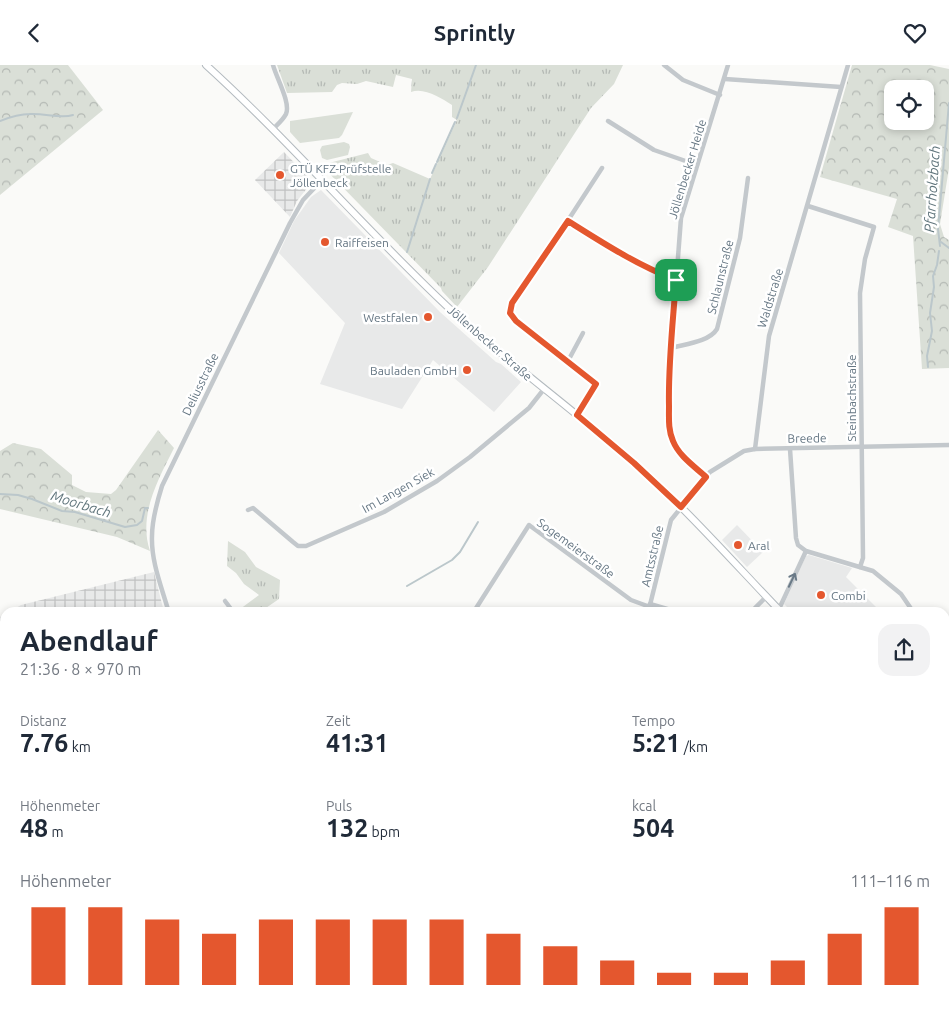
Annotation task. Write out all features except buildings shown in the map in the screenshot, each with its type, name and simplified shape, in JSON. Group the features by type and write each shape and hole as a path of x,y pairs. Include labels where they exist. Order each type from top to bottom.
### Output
{"main road":[{"name":"Jöllenbecker Straße","path":"206,65 451,310 492,347 639,467 681,507 777,607"}],"street":[{"path":"272,129 282,119 287,110 286,101 273,65"},
{"path":"664,65 683,80 720,95"},
{"name":"Jöllenbecker Heide","path":"706,477 683,456 672,438 669,398 671,348 681,218 728,65"},
{"name":"Waldstraße","path":"755,449 769,336 848,65"},
{"path":"725,79 841,87"},
{"path":"608,121 654,150 697,165"},
{"path":"577,415 596,384 516,321 510,313 512,303 602,168"},
{"name":"Schlaunstraße","path":"671,348 708,337 714,334 717,329 740,238 748,178"},
{"name":"Deliusstraße","path":"167,607 153,551 152,535 156,507 162,486 290,223 303,200 322,180"},
{"name":"Steinbachstraße","path":"808,206 874,227 865,259 860,293 863,558 860,567"},
{"path":"568,221 625,256 653,271 676,280"},
{"path":"568,361 583,333"},
{"name":"Im Langen Siek","path":"248,510 254,509 298,546 306,546 384,512 431,485 470,457 518,417 532,405 544,389"},
{"name":"Breede","path":"755,449 949,445"},
{"path":"681,507 715,469 744,451 755,449"},
{"path":"790,449 798,545 806,551 873,571 901,595 910,607"},
{"name":"Amtsstraße","path":"649,607 669,524 681,507"},
{"name":"Sogemeierstraße","path":"476,607 529,525 631,600 647,607"},
{"path":"782,607 806,551"},
{"path":"756,607 767,596"},
{"path":"225,601 230,607"}],"shaded area":[{"path":"284,152 310,179 311,183 297,201 290,217 255,180"},
{"path":"321,190 440,312 521,382 494,412 433,360 402,409 320,384 345,323 279,253 294,221 311,197"},
{"path":"737,525 763,552 747,567 722,540"},
{"path":"809,555 852,568 846,577 876,607 787,607 784,604 806,556"},
{"path":"154,572 163,607 18,607"}],"green space":[{"path":"0,65 68,65 103,110 0,195"},
{"path":"277,65 623,65 614,84 591,108 488,267 457,307 441,288 321,165 368,153 371,158 387,165 393,163 430,179 457,120 452,117 452,105 438,96 427,92 411,92 412,79 396,75 393,87 366,81 357,84 342,83 337,85 332,92 287,93"},
{"path":"852,65 930,65 949,69 949,168 940,224 944,237 949,240 949,368 922,369 913,236 888,227 897,199 820,177"},
{"path":"353,112 339,138 300,143 290,132 290,121"},
{"path":"344,142 349,144 350,147 348,155 327,160 322,158 320,150 322,146"},
{"path":"158,430 174,448 156,485 148,511 146,524 150,551 117,537 0,509 0,451 13,443 41,449 72,475 72,485 86,492 111,494 116,490"},
{"path":"228,541 245,552 256,567 280,580 279,599 267,607 243,607 259,595 244,584 236,573 227,566"}],"waterway":[{"path":"457,118 476,65"},
{"name":"Pfarrholzbach","path":"940,246 938,229 949,103"},
{"path":"0,121 26,114 73,115"},
{"path":"437,162 455,122"},
{"path":"432,173 436,164"},
{"path":"407,252 430,179"},
{"path":"941,242 949,248"},
{"name":"Pfarrholzbach","path":"928,367 927,356 932,331 930,313 934,287 933,276 939,251"},
{"name":"Moorbach","path":"0,494 18,495 62,511 75,512 125,527 137,525 142,521 145,508 148,508"},
{"name":"Moorbach","path":"407,586 452,560 460,552 478,522"}],"place":[{"name":"GTÜ KFZ-Prüfstelle Jöllenbeck","path":"280,175"},
{"name":"Raiffeisen","path":"325,242"},
{"name":"Westfalen","path":"428,317"},
{"name":"Bauladen GmbH","path":"467,370"},
{"name":"Aral","path":"738,545"},
{"name":"Combi","path":"821,595"}],"route":[{"path":"568,221 625,256 653,271 676,280 669,395 670,429 672,438 679,451 706,477 681,507 634,463 577,415 596,384 516,321 510,313 512,303 568,221"}]}
